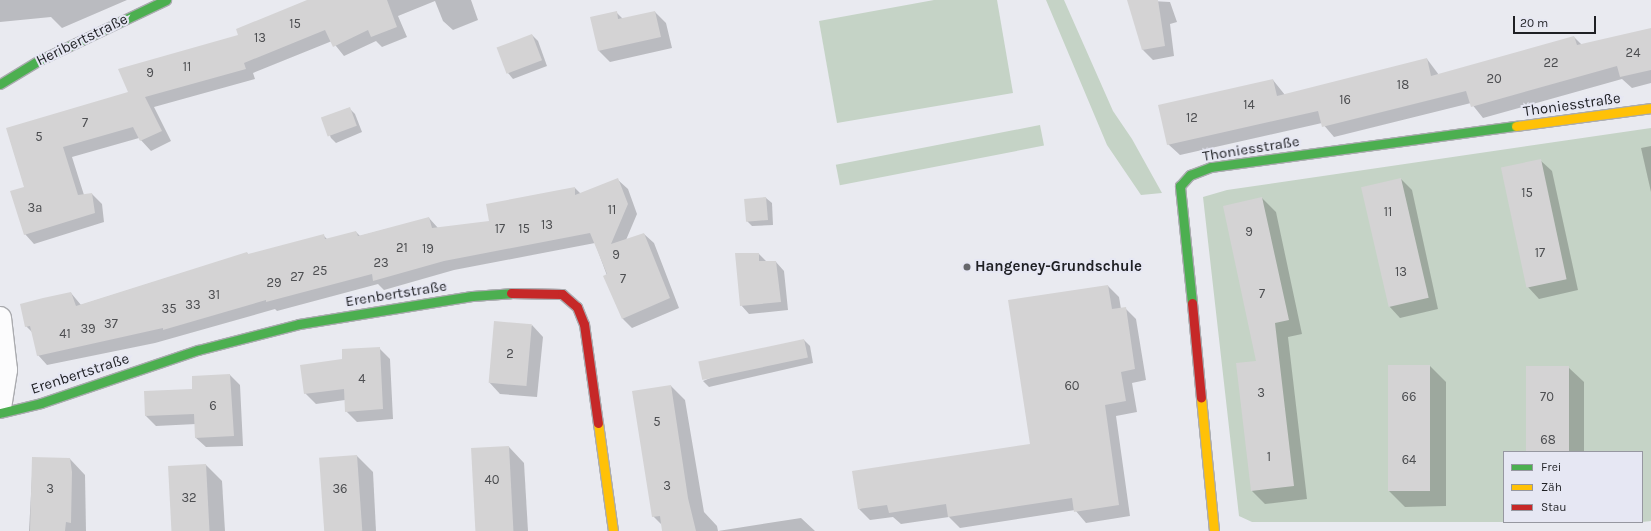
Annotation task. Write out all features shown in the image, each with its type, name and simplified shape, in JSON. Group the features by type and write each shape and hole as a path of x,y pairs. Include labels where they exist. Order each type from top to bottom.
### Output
{"street":[{"name":"Heribertstraße","path":"0,84 38,61 166,0"},
{"name":"Thoniesstraße","path":"1214,531 1180,186 1190,175 1211,167 1651,108"},
{"name":"Erenbertstraße","path":"0,413 41,403 198,350 299,324 472,296 534,292 562,294 577,307 584,324 613,531"},
{"path":"0,318 6,370 0,407"}],"green space":[{"path":"934,0 997,0 1013,93 837,123 819,21"},
{"path":"1046,0 1064,0 1113,111 1132,139 1162,193 1141,195 1107,145"},
{"path":"1040,125 1044,146 840,185 836,165"},
{"path":"1651,128 1651,521 1643,522 1643,451 1503,451 1503,522 1252,522 1239,516 1203,197 1227,190"}],"building":[{"path":"307,0 387,0 397,27 371,37 368,30 333,47 325,30 244,63 246,69 145,97 162,131 140,141 133,127 63,147 78,195 92,193 95,213 24,235 10,191 24,187 6,128 128,92 118,69 238,35 236,29"},
{"path":"1127,0 1158,0 1165,46 1142,50"},
{"path":"617,11 618,19 655,11 661,37 598,51 590,17"},
{"path":"1651,28 1651,70 1620,77 1617,66 1471,107 1466,91 1322,127 1318,111 1167,145 1158,105 1273,79 1277,96 1427,58 1431,76 1574,36 1577,45"},
{"path":"532,34 542,60 507,74 497,48"},
{"path":"350,107 357,126 328,136 321,118"},
{"path":"1541,159 1567,279 1526,288 1501,168"},
{"path":"618,178 628,204 611,244 644,233 670,298 622,319 603,276 607,274 590,233 444,261 373,281 372,274 266,302 266,300 163,330 163,328 37,356 30,326 25,327 20,304 43,298 71,292 76,306 247,252 248,254 324,234 325,239 356,231 358,236 429,217 432,228 489,221 486,204 575,187 575,195"},
{"path":"1401,178 1429,298 1389,307 1361,187"},
{"path":"766,197 768,220 746,222 744,199"},
{"path":"1262,197 1289,320 1275,323 1294,486 1251,491 1236,363 1256,361 1223,206"},
{"path":"735,253 759,253 759,261 776,261 781,302 740,306"},
{"path":"1108,285 1112,309 1126,307 1135,369 1121,372 1126,401 1105,405 1119,505 1074,512 1072,498 948,517 946,504 889,513 887,505 858,509 852,471 1030,444 1008,300"},
{"path":"494,321 532,324 526,386 489,383"},
{"path":"804,339 808,358 702,380 698,361"},
{"path":"380,347 383,409 345,412 344,389 304,394 300,365 342,359 342,349"},
{"path":"1388,365 1430,365 1430,491 1388,491"},
{"path":"1526,366 1569,366 1569,451 1526,451"},
{"path":"230,374 234,436 195,438 194,414 145,416 144,391 192,389 192,376"},
{"path":"671,385 688,498 696,531 662,531 660,516 652,517 632,391"},
{"path":"509,446 513,531 475,531 471,448"},
{"path":"357,455 362,531 324,531 319,458"},
{"path":"32,457 70,458 72,472 71,523 66,522 65,531 30,531"},
{"path":"206,464 210,531 171,531 168,466"}],"traffic: fast":[{"path":"0,84 38,61 166,0"},
{"path":"1192,303 1180,186 1190,175 1211,167 1516,126"},
{"path":"0,413 41,403 198,350 299,324 472,296 511,293"}],"traffic: slow":[{"path":"1516,126 1651,108"},
{"path":"1201,398 1214,531"},
{"path":"598,423 613,531"}],"traffic: jam":[{"path":"511,293 562,294 577,307 584,324 598,423"},
{"path":"1192,303 1201,398"}],"place":[{"name":"Hangeney-Grundschule","path":"967,267"}]}
